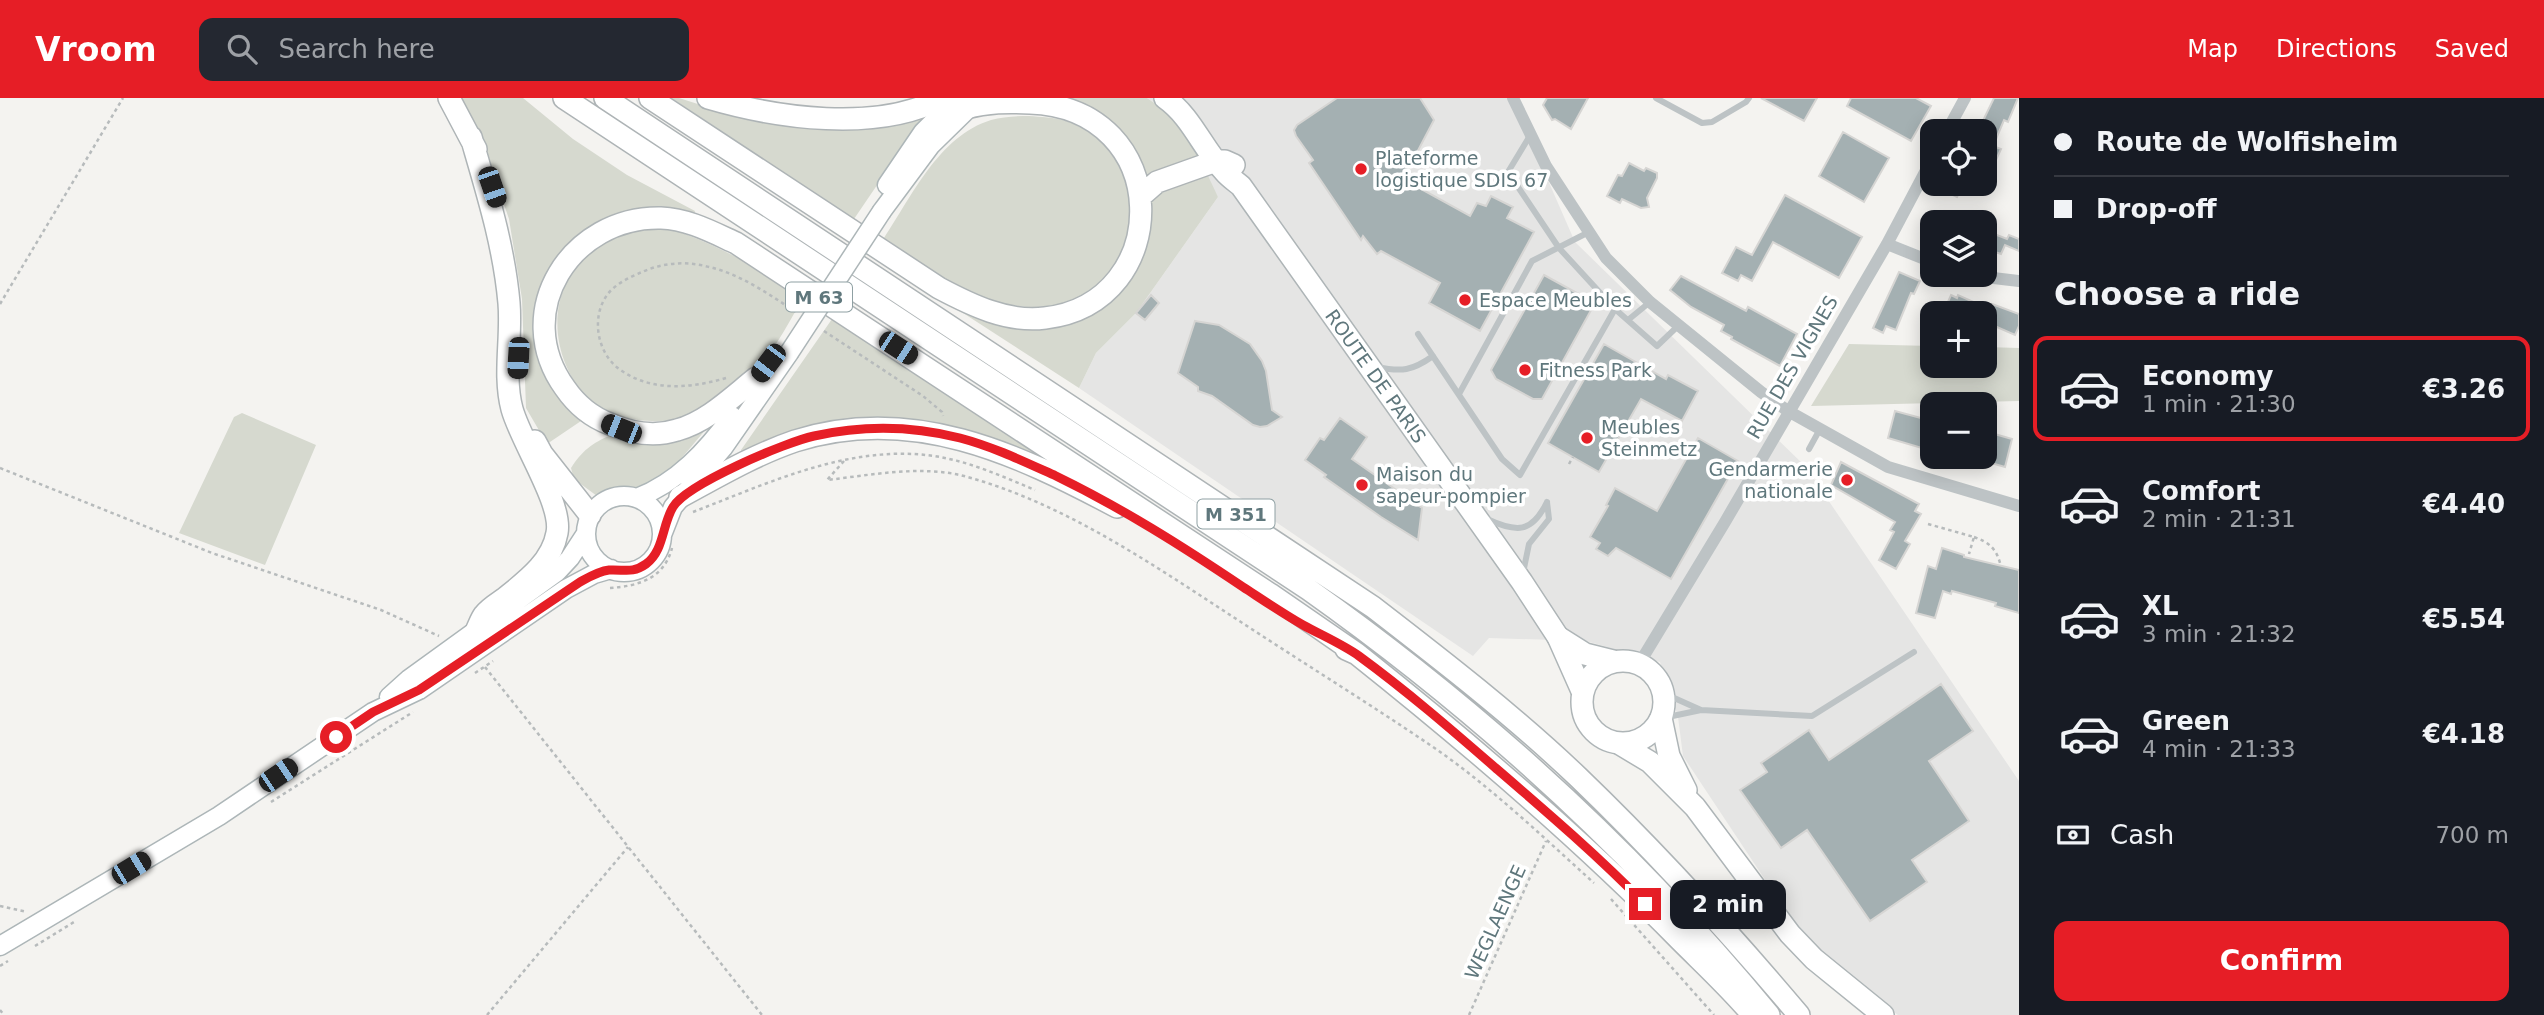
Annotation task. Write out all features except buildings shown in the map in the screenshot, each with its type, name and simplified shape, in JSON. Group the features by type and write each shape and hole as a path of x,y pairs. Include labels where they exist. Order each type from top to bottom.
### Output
{"main road":[{"path":"449,98 471,137 498,205 513,266 519,320 517,384 521,409 542,454 588,525 592,555 611,569 622,572 634,570 654,557 668,539"},
{"name":"M 351","path":"564,98 1296,582 1385,645 1495,734 1581,811 1695,929 1769,1015"},
{"name":"M 351","path":"605,98 1373,607 1452,669 1576,775 1699,899 1799,1015"},
{"path":"650,98 939,289 969,304 1009,316 1044,318 1061,315 1082,307 1116,281 1128,264 1140,227 1141,196 1137,178 1119,145 1098,124 1081,114 1044,104 968,101 878,208 784,350 723,448 682,506"},
{"path":"708,98 758,111 831,118 912,106 942,98"},
{"name":"ROUTE DE PARIS","path":"1165,98 1176,105 1225,163"},
{"name":"ROUTE DE PARIS","path":"1182,98 1195,111 1225,163 1224,172 1241,186 1522,582 1558,637 1582,691"},
{"path":"464,650 485,614 542,564 555,542 559,522 512,410 509,394 510,320 505,267 471,137"},
{"path":"1141,196 1157,181 1225,163"},
{"name":"M 63","path":"784,350 746,376 708,415 677,430 640,433 601,421 585,411 570,396 551,362 544,324 546,306 552,287 569,258 583,244 615,226 636,220 661,218 685,222 710,231 736,243 887,341 1357,654"},
{"name":"M 63","path":"637,498 673,480 692,463 731,418 746,376"},
{"path":"668,539 667,518 741,464 813,436 882,428 942,434 1002,452 1107,502 1169,538 1289,616 1357,654 1452,731 1599,859 1753,1015"},
{"path":"477,629 557,572 570,558 597,506 616,496 637,498 655,512 668,539"},
{"path":"0,946 219,816 373,712 419,690 464,650 566,589 594,574 611,569"},
{"name":"ROUTE DE PARIS","path":"1558,637 1585,654 1614,661"},
{"path":"1620,744 1644,738 1654,731 1664,705 1663,693 1650,671 1626,660 1601,666 1591,675 1582,691 1582,712 1587,724 1607,741 1620,744 1650,762 1695,807 1790,934 1814,959 1883,1015"},
{"path":"1661,718 1669,755 1695,807"}],"street":[{"path":"1513,98 1546,166 1606,258 1650,302 1679,326 1788,411 1888,467 2019,506"},
{"path":"1954,119 1965,98"},
{"name":"RUE DES VIGNES","path":"1639,664 1725,522 1920,181"},
{"path":"1886,244 1920,257"},
{"path":"1997,278 2019,281"}],"lane":[{"path":"1656,98 1702,123 1712,122 1749,98"},
{"path":"1531,134 1508,172 1559,248 1615,309 1657,346 1679,326"},
{"path":"1460,394 1532,261 1589,232"},
{"path":"1628,320 1650,302"},
{"path":"1419,334 1502,459 1520,475 1615,309"},
{"path":"1367,365 1408,370 1433,356"},
{"path":"1809,449 1820,429"},
{"path":"1472,512 1500,525 1520,529 1533,523 1547,502 1549,519 1529,544 1522,582"},
{"path":"1661,718 1701,710 1812,716 1914,652"},
{"path":"1663,693 1701,710"}],"path":[{"path":"0,304 123,98"},
{"path":"746,376 680,388 648,382 622,372 605,354 600,340 599,316 607,295 623,281 646,270 689,263 722,270 742,279 806,319"},
{"path":"818,326 923,396 942,412 942,434"},
{"path":"682,506 847,459 889,454 937,456 988,471 1035,490"},
{"path":"1569,464 1573,457"},
{"path":"847,459 827,480 926,471 964,476 1064,515 1103,535 1154,565 1437,750 1529,824 1596,885"},
{"path":"0,468 212,553 381,610 464,650 485,667 762,1015"},
{"path":"1928,524 1986,541 1997,552 2000,563"},
{"path":"1969,554 1974,537"},
{"path":"601,588 643,583 661,570 671,554 668,539"},
{"path":"485,667 495,659"},
{"name":"WEGLAENGE","path":"1469,1015 1546,841"},
{"path":"486,1015 628,847"},
{"path":"1605,893 1714,1015"},
{"path":"0,906 23,910 44,920"},
{"path":"0,1010 4,1015"}],"shaded area":[{"path":"455,98 523,98 573,139 627,175 695,211 694,216 662,210 565,251 540,356 554,389 581,421 547,444 526,408 522,299 509,219 493,172 471,124"},
{"path":"671,98 679,98 751,121 812,126 949,98 907,141 854,219"},
{"path":"1051,98 1147,98 1163,109 1193,144 1218,197 1136,313 1096,353 1079,388 943,300 1040,328 1136,265 1133,151 1107,120 1081,105"},
{"path":"1147,98 1512,98 1575,242 1805,466 2019,781 2019,1015 1898,1015 1846,978 1795,925 1683,756 1678,717 1660,662 1586,641 1489,638 1473,656 1079,388 1096,353 1136,313 1218,197 1163,109"},
{"path":"1029,116 1066,121 1101,141 1122,169 1131,202 1127,236 1113,266 1088,291 1054,305 1011,305 977,295 944,278 884,238 928,169 956,139 991,120"},
{"path":"674,230 741,260 803,298 769,352 712,404 691,416 666,421 625,417 600,407 577,385 560,349 558,309 572,273 585,258 609,240 636,231"},
{"path":"832,319 1049,461 942,427 742,455 741,450"},
{"path":"1849,344 1920,346 1920,378 1997,378 1997,347 2019,348 2019,401 1997,402 1997,392 1920,392 1920,403 1811,406"},
{"path":"242,413 316,445 265,565 179,533 234,417"},
{"path":"707,428 669,473 642,488 613,489 597,496 574,479 571,468 579,457 593,444 611,435"}],"place":[{"name":"Plateforme logistique SDIS 67","path":"1361,169"},
{"name":"Espace Meubles","path":"1465,300"},
{"name":"Fitness Park","path":"1525,370"},
{"name":"Meubles Steinmetz","path":"1587,438"},
{"name":"Gendarmerie nationale","path":"1847,480"},
{"name":"Maison du sapeur-pompier","path":"1362,485"}],"route":[{"path":"336,737 373,712 419,690 566,589 594,574 611,569 622,572 634,570 645,565 654,557 660,546 667,518 680,497 741,464 813,436 855,429 911,429 982,444 1074,485 1139,519 1289,616 1357,654 1561,824 1645,904"}]}
